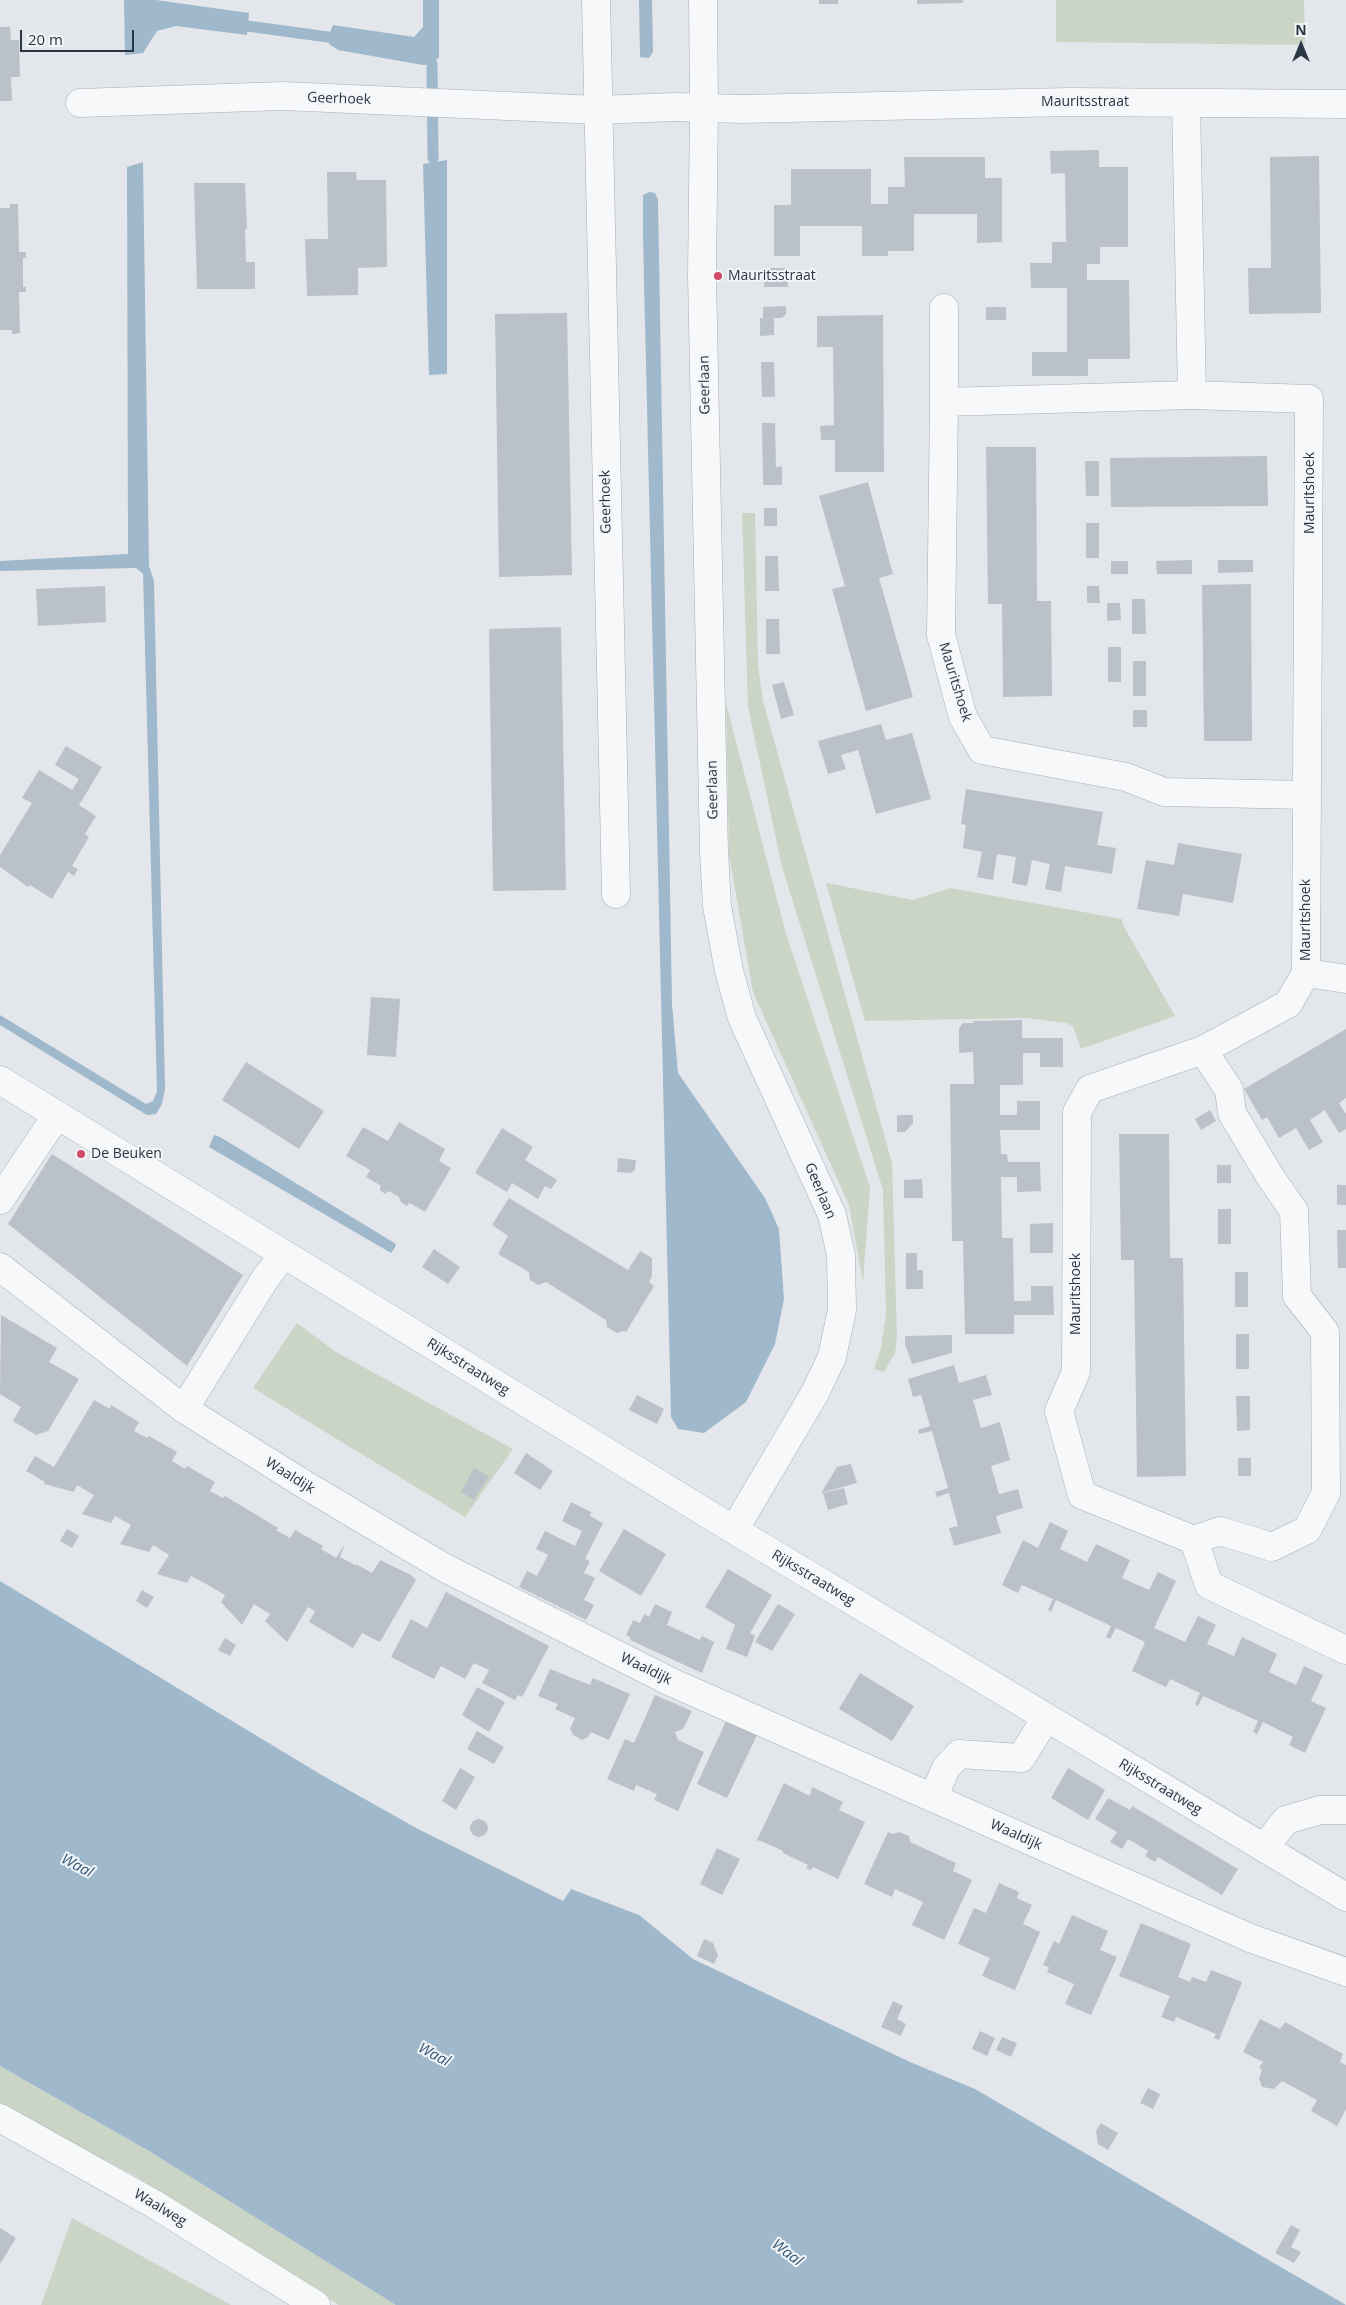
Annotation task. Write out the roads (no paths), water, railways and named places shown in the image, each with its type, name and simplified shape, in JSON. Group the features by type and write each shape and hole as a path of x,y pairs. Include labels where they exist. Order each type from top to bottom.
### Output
{"street":[{"name":"Geerhoek","path":"596,0 616,894"},
{"name":"Geerlaan","path":"703,0 702,275 717,906 729,971 742,1018 832,1215 840,1254 842,1310 832,1357 818,1386 734,1530"},
{"name":"Geerhoek","path":"80,103 283,96 597,110 704,108"},
{"name":"Mauritsstraat","path":"704,108 742,109 1070,102 1346,104"},
{"path":"1186,103 1192,395"},
{"name":"Mauritshoek","path":"944,308 941,635 963,717 982,750 1126,777 1164,792 1306,795"},
{"name":"Mauritshoek","path":"944,402 1192,395 1309,399 1310,504 1306,795 1306,973 1288,1004 1203,1050 1090,1089 1078,1112 1076,1372 1059,1411 1082,1495 1194,1540"},
{"path":"1306,973 1346,979"},
{"path":"1203,1050 1228,1090 1232,1113 1271,1178 1294,1211 1297,1296 1326,1332 1326,1493 1307,1530 1272,1547 1220,1531 1194,1540 1209,1585 1346,1650"},
{"name":"Rijksstraatweg","path":"0,1080 734,1530 1346,1897"},
{"path":"0,1200 57,1114"},
{"path":"184,1409 265,1279 284,1254"},
{"name":"Waaldijk","path":"0,1267 184,1409 307,1486 445,1568 671,1682 1250,1938 1346,1972"},
{"path":"933,1798 946,1768 959,1754 1021,1758 1046,1718"},
{"path":"1264,1848 1286,1820 1320,1810 1346,1810"},
{"name":"Waalweg","path":"0,2118 154,2204 316,2305"}],"water":[{"path":"124,0 156,0 249,13 247,35 176,26 157,31 143,53 125,55"},
{"path":"423,0 439,0 439,57 432,64 423,65 338,50 329,44 328,37 333,25 414,37 423,27"},
{"path":"639,0 652,0 653,52 649,58 640,57"},
{"path":"447,160 447,374 429,375 423,164"},
{"path":"143,162 149,566 154,581 165,1089 162,1104 156,1114 147,1115 0,1025 0,1015 146,1104 153,1101 157,1091 143,574 136,568 0,571 0,561 128,554 127,167"},
{"path":"649,192 655,193 658,200 672,1004 678,1073 765,1198 779,1229 784,1299 775,1344 746,1402 704,1433 678,1429 671,1417 643,238 643,195"},
{"path":"214,1135 396,1244 394,1249 391,1253 209,1147"},
{"name":"Waal","path":"0,1581 320,1774 418,1829 563,1901 571,1889 639,1915 693,1959 910,2062 975,2089 1346,2305 396,2305 149,2151 0,2066"}],"waterway":[{"path":"247,26 328,37"},
{"path":"432,64 433,158"}],"place":[{"name":"Mauritsstraat","path":"718,276"},
{"name":"De Beuken","path":"81,1154"}]}
